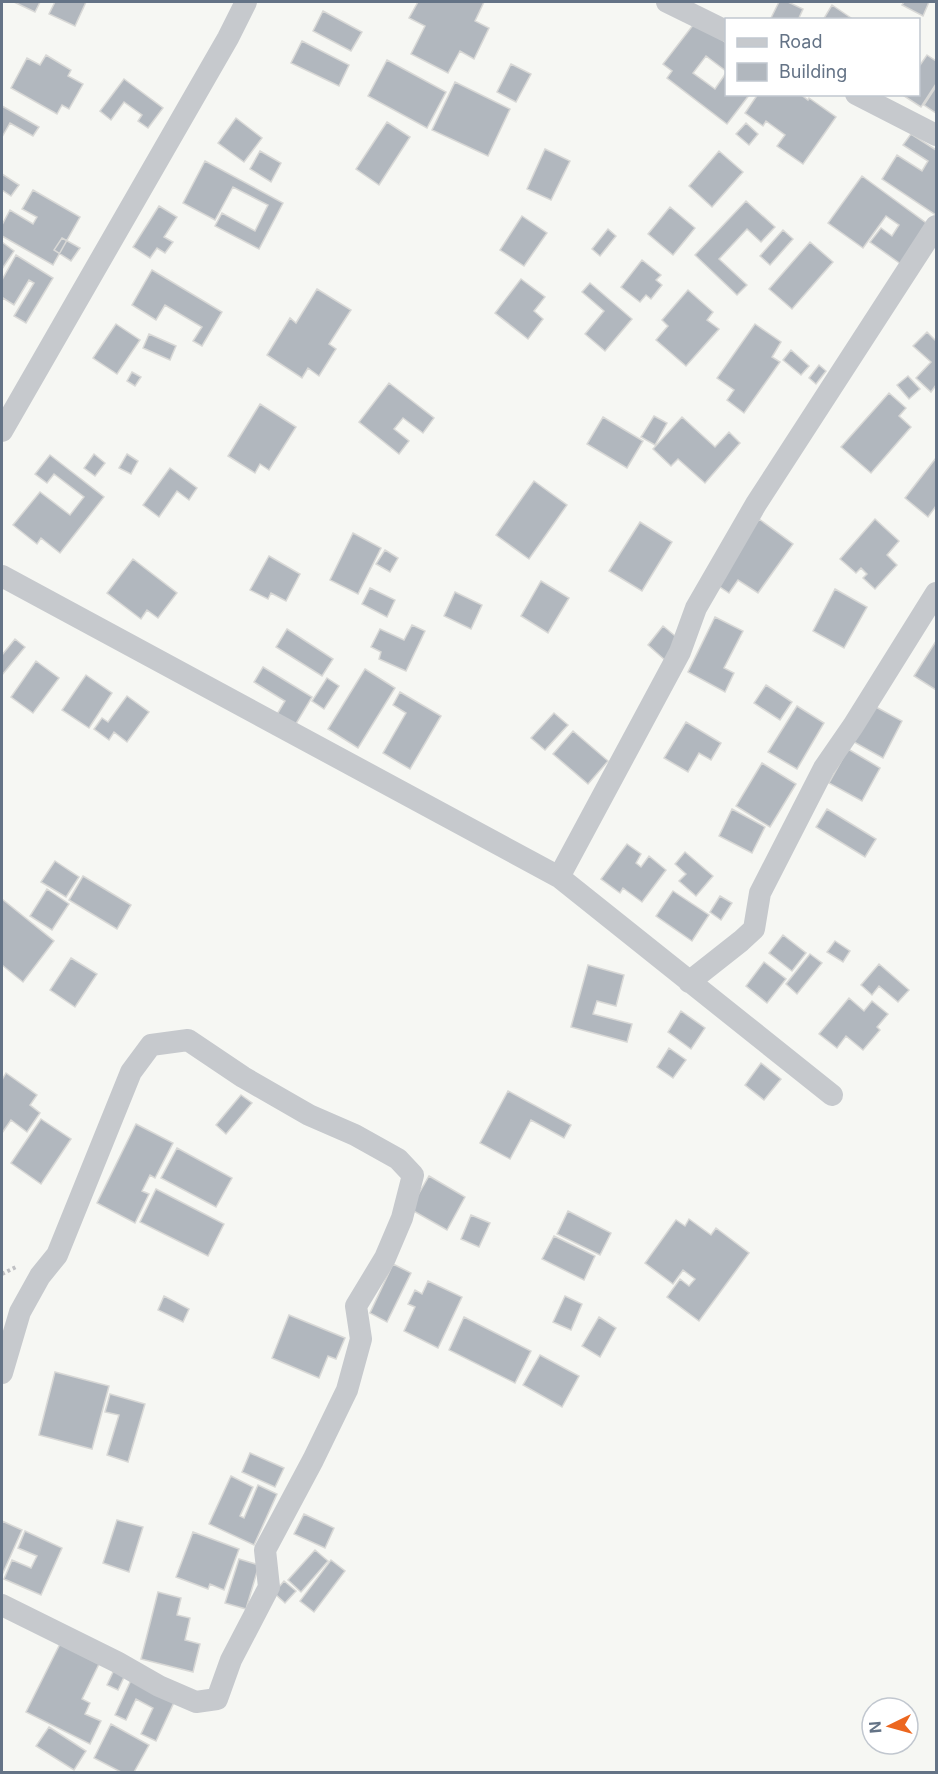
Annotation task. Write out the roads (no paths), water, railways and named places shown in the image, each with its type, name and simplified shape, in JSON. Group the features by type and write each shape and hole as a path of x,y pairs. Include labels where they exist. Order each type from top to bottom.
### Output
{"street":[{"path":"2,430 228,38 246,2"},
{"path":"667,2 725,31"},
{"path":"860,96 936,135"},
{"path":"559,877 680,652 696,608 756,504 936,226"},
{"path":"2,576 559,877 832,1095"},
{"path":"689,982 741,942 754,929 760,892 824,768 853,726 936,592"},
{"path":"2,1373 20,1312 40,1276 57,1255 131,1072 151,1045 189,1040 243,1077 309,1115 355,1135 398,1159 413,1175 402,1218 385,1258 356,1306 361,1339 347,1390 265,1550 269,1587 231,1660 217,1699 196,1702 159,1686 117,1662 2,1605"}]}
